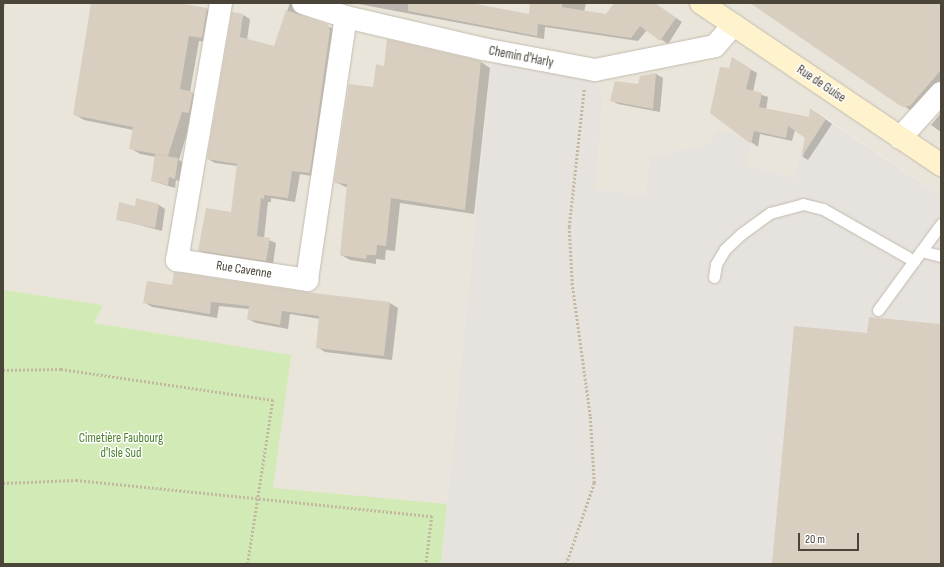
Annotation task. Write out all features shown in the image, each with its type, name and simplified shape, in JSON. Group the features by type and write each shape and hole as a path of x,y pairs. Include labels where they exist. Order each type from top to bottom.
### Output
{"main road":[{"name":"Rue de Guise","path":"701,3 941,165"}],"street":[{"name":"Rue Cavenne","path":"221,3 177,260 307,280 346,17"},
{"name":"Chemin d'Harly","path":"303,3 346,17 483,49 595,70 715,46 733,25"},
{"path":"900,138 941,93"}],"lane":[{"path":"714,277 716,264 725,249 741,234 770,213 803,204 823,209 914,261"},
{"path":"878,310 941,224"},
{"path":"921,251 941,256"}],"path":[{"path":"566,564 594,483 590,416 572,285 569,227 586,69"},
{"path":"3,370 61,369 272,400 260,499 248,564"},
{"path":"3,483 76,480 432,516 426,564"}],"shaded area":[{"path":"3,3 941,3 941,196 811,108 795,178 747,165 712,143 649,157 645,195 593,189 603,99 491,59 441,564 3,564"},
{"path":"491,59 593,75 603,99 594,189 645,195 649,157 712,143 716,131 737,133 751,144 747,165 795,178 810,108 941,196 941,564 441,564"}],"green space":[{"name":"Cimetière Faubourg d'Isle Sud","path":"3,290 103,305 94,323 291,355 273,488 447,504 441,564 3,564"}],"building":[{"path":"91,3 179,3 207,8 202,38 189,36 180,89 193,92 189,113 182,112 168,156 129,149 133,127 73,115"},
{"path":"408,3 471,3 529,14 530,3 562,3 562,7 606,14 614,3 655,3 676,18 660,41 640,26 631,38 538,24 537,36 408,11"},
{"path":"750,3 941,3 941,70 910,106 902,107"},
{"path":"286,10 327,24 330,30 310,173 292,171 288,198 264,195 264,199 261,198 257,236 270,238 266,261 198,251 206,208 231,212 237,164 207,159 232,12 243,14 240,37 274,46"},
{"path":"387,39 481,61 465,210 391,198 386,246 377,245 376,255 367,255 366,259 340,255 347,184 334,183 349,84 373,87 376,64 384,66"},
{"path":"732,57 751,69 746,89 762,93 759,107 809,117 810,108 826,119 801,158 805,138 788,126 786,138 754,131 751,144 710,113 720,67 729,68"},
{"path":"656,73 653,109 610,101 615,81 638,84 640,76"},
{"path":"155,154 178,158 175,179 169,177 168,185 151,181"},
{"path":"136,198 159,204 155,228 116,220 119,202 135,206"},
{"path":"174,272 305,292 390,302 384,356 316,348 319,316 282,311 280,325 247,319 249,306 211,302 210,314 143,303 147,281 172,285"},
{"path":"869,317 941,324 941,564 772,564 794,326 867,333"}]}
